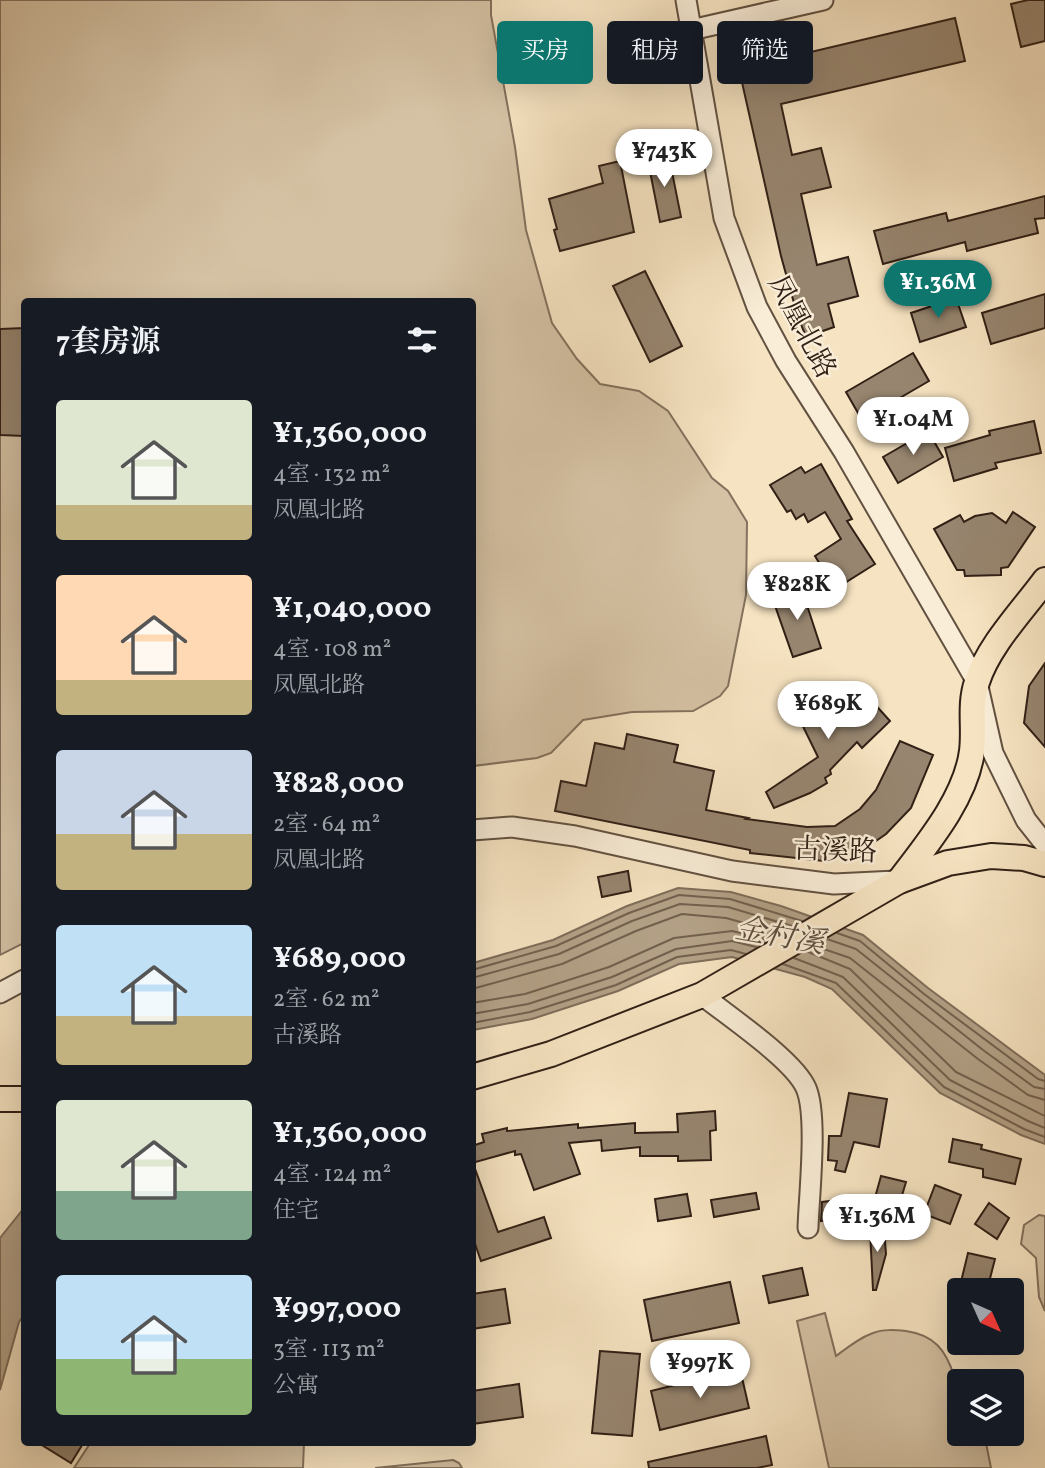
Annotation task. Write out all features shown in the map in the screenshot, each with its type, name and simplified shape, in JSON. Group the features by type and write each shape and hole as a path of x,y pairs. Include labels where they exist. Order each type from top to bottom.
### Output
{"main road":[{"name":"古溪路","path":"899,881 937,830 964,779 972,751 971,706 986,661 1045,580"},
{"path":"476,1076 551,1054 702,995 899,881 948,863 990,856 1024,858 1045,864"},
{"path":"0,1098 21,1099"}],"street":[{"name":"凤凰北路","path":"686,0 690,21"},
{"path":"703,27 823,0"},
{"name":"凤凰北路","path":"700,84 724,218 757,307 786,361 844,452 977,682 993,753 1026,820 1045,844"},
{"name":"古溪路","path":"476,830 512,827 575,836 732,871 834,884 899,881"},
{"path":"0,993 21,982"},
{"path":"702,995 792,1066 807,1088 811,1112 808,1228"}],"shaded area":[{"path":"0,0 491,0 497,48 497,84 504,84 526,230 552,323 577,359 600,384 639,391 668,411 712,478 728,491 747,522 746,595 728,686 720,696 693,711 632,712 583,720 551,753 537,758 476,766 476,298 21,298 21,944 0,955"},
{"path":"1039,1215 1045,1216 1045,1311 1039,1297 1036,1258 1021,1244 1024,1225"},
{"path":"825,1313 836,1356 863,1337 885,1330 916,1333 931,1340 943,1351 951,1369 947,1369 947,1446 987,1446 991,1468 829,1468 797,1321"},
{"path":"88,1446 304,1446 303,1468 74,1468"},
{"path":"453,1460 462,1468 375,1468"}],"water":[{"name":"金村溪","path":"678,888 731,892 781,906 863,935 928,988 1045,1075 1045,1144 1021,1135 940,1093 832,989 805,977 732,957 679,964 618,991 532,1019 476,1029 476,962 553,940 627,906"},
{"path":"21,1212 21,1319 0,1390 0,1238"}],"building":[{"path":"1045,0 1045,41 1021,47 1011,4"},
{"path":"955,18 965,61 781,104 792,155 821,148 831,187 801,194 817,265 848,257 858,296 828,304 834,327 806,337 781,256 742,84 813,84 813,52"},
{"path":"669,157 681,217 660,222 648,161"},
{"path":"620,161 634,232 560,251 549,199 603,183 599,166"},
{"path":"1045,196 1045,218 1035,219 1038,233 967,251 965,242 883,264 874,231 946,213 948,221"},
{"path":"645,271 682,346 650,362 613,286"},
{"path":"1045,294 1045,328 991,344 982,313"},
{"path":"956,298 966,327 920,342 911,313"},
{"path":"21,328 21,436 0,435 0,329"},
{"path":"913,353 929,381 862,420 846,392"},
{"path":"1034,421 1041,453 995,463 997,468 954,481 945,448 990,435 989,431"},
{"path":"928,431 943,457 898,483 883,457"},
{"path":"821,464 852,519 847,521 875,564 835,589 815,556 841,539 825,512 808,522 804,514 796,519 791,510 787,512 770,485 801,467 805,473"},
{"path":"1013,512 1035,527 1008,567 1001,568 1001,575 965,576 964,570 957,570 934,529 960,515 964,522 975,516 992,513 1006,523"},
{"path":"801,587 821,648 793,657 772,597"},
{"path":"1045,663 1045,747 1024,723 1029,686"},
{"path":"806,689 826,722 861,689 890,721 862,748 857,742 830,770 831,774 825,778 827,783 774,808 766,792 818,757 789,698"},
{"path":"627,734 678,745 674,762 714,771 706,810 748,818 746,819 807,827 835,826 860,809 876,790 900,741 933,755 911,808 886,834 860,852 824,861 750,853 750,850 555,811 561,781 586,786 595,743 624,749"},
{"path":"628,871 631,891 602,897 598,877"},
{"path":"849,1093 887,1099 879,1147 854,1142 845,1172 835,1170 837,1161 828,1160 829,1136 841,1136"},
{"path":"715,1111 716,1130 710,1131 711,1160 678,1161 678,1156 640,1156 640,1147 602,1151 601,1140 569,1143 580,1174 534,1190 521,1154 515,1155 515,1151 476,1162 476,1145 484,1142 482,1134 507,1128 507,1131 578,1124 578,1128 635,1123 635,1133 678,1132 677,1114"},
{"path":"953,1139 982,1145 981,1149 1021,1159 1015,1184 983,1177 983,1169 949,1162"},
{"path":"476,1172 498,1232 544,1217 551,1238 481,1261 476,1247"},
{"path":"881,1176 906,1182 897,1212 873,1205"},
{"path":"935,1185 961,1195 950,1224 924,1214"},
{"path":"756,1193 759,1209 714,1217 711,1200"},
{"path":"687,1194 691,1216 658,1221 655,1199"},
{"path":"846,1199 849,1217 821,1221 822,1202"},
{"path":"989,1203 1009,1218 997,1239 975,1224"},
{"path":"884,1229 886,1254 876,1290 873,1290 870,1230"},
{"path":"968,1253 995,1259 990,1278 962,1278"},
{"path":"802,1268 808,1295 769,1303 763,1276"},
{"path":"730,1282 739,1323 652,1341 644,1300"},
{"path":"505,1289 510,1323 476,1328 476,1293"},
{"path":"600,1351 640,1354 632,1436 592,1433"},
{"path":"740,1369 749,1408 660,1430 651,1391"},
{"path":"519,1384 523,1417 476,1423 476,1390"},
{"path":"766,1436 772,1465 757,1468 649,1468 648,1462"},
{"path":"43,1446 82,1446 71,1463"}]}
